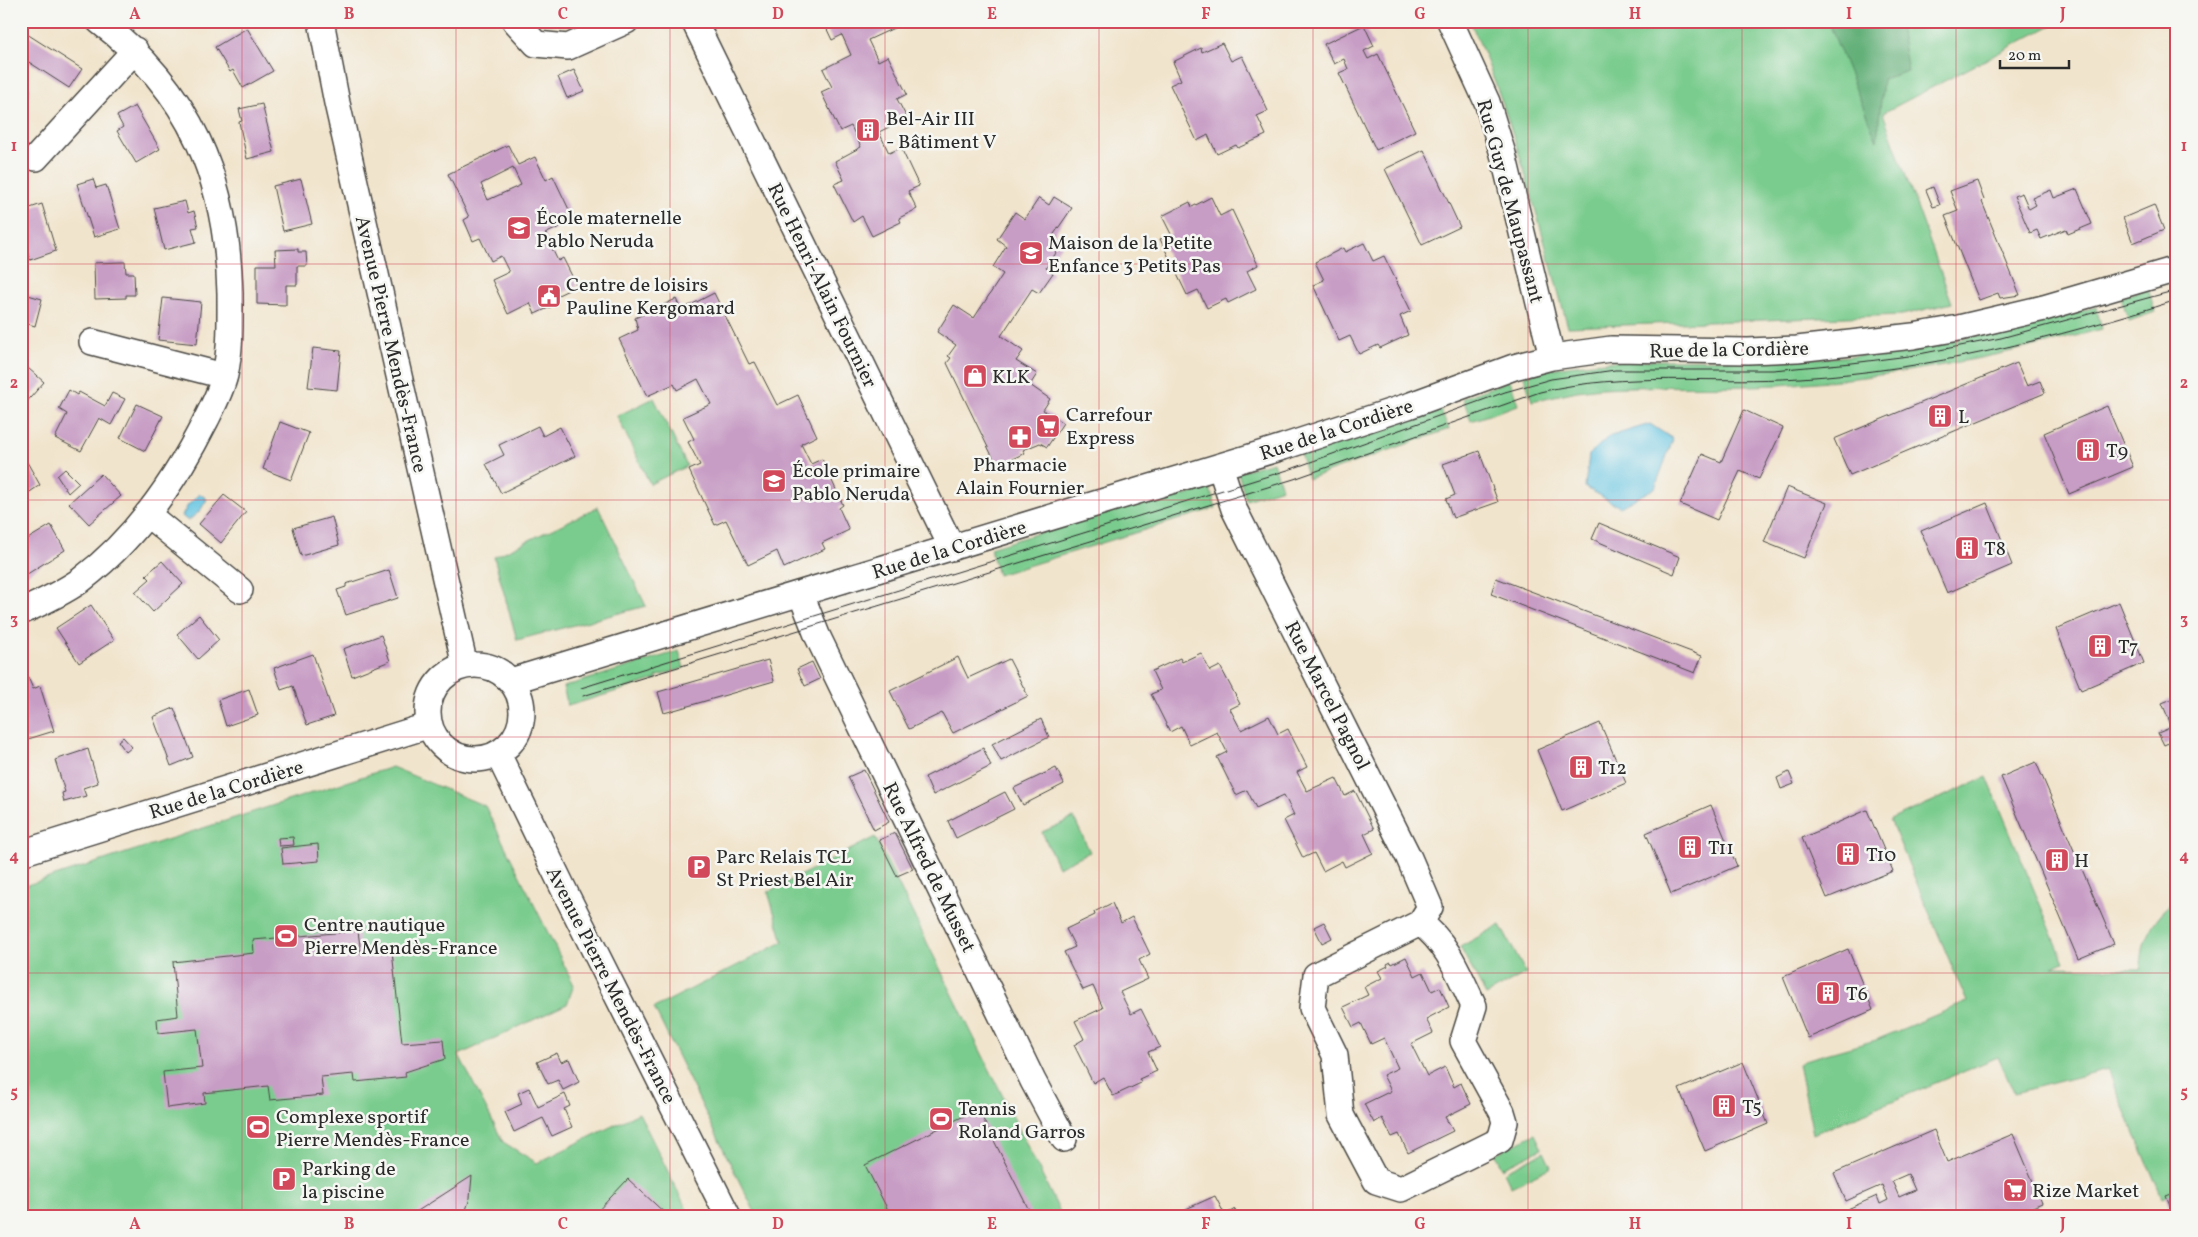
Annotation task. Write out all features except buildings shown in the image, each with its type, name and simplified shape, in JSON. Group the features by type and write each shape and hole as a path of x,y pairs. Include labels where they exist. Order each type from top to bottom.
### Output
{"street":[{"path":"21,612 80,580 122,543 158,502 191,450 217,397 224,376 231,336 229,270 220,202 199,142 172,95 148,64 135,50 99,21"},
{"name":"Avenue Pierre Mendès-France","path":"321,21 337,103 465,666"},
{"path":"515,21 536,44 568,47 626,21"},
{"name":"Rue Henri-Alain Fournier","path":"694,21 952,548"},
{"name":"Rue Guy de Maupassant","path":"1450,21 1490,111 1503,154 1552,357"},
{"path":"36,158 135,50"},
{"name":"Rue de la Cordière","path":"512,681 1220,466 1356,423 1514,367 1552,357 1611,349 1748,351 1797,349 1904,338 1959,328 2044,308 2177,269"},
{"path":"92,342 224,376"},
{"name":"Rue Marcel Pagnol","path":"1220,466 1234,508 1424,888 1430,907 1420,923"},
{"path":"147,514 240,590"},
{"name":"Rue Alfred de Musset","path":"801,594 826,652 1033,1081 1064,1139"},
{"path":"482,665 494,668 512,681 520,695 523,709 518,732 510,745 498,754 478,759 462,757 449,751 440,742 430,725 428,712 430,700 442,678 465,666 482,665"},
{"name":"Rue de la Cordière","path":"21,853 430,725"},
{"name":"Avenue Pierre Mendès-France","path":"498,754 567,896 728,1216"},
{"path":"1420,923 1447,950 1474,1006 1464,1041 1502,1112 1505,1122 1500,1140 1401,1189 1376,1181 1341,1115 1335,1054 1312,1008 1316,975 1420,923"}],"green space":[{"path":"1470,21 2060,21 1883,113 1952,303 1902,315 1568,327 1513,134 1486,58"},
{"path":"1828,21 1899,21 1908,71 1883,79 1877,141"},
{"path":"2148,288 2155,312 2129,321 2121,297"},
{"path":"2096,307 2102,329 1982,358 1901,372 1820,382 1778,385 1601,388 1532,401 1524,376 1560,367 1597,363 1652,360 1783,359 1856,356 1926,346"},
{"path":"1510,380 1518,405 1471,421 1463,398"},
{"path":"654,398 687,466 650,484 617,416"},
{"path":"1439,407 1449,429 1308,479 1300,453"},
{"path":"1273,462 1282,488 1246,500 1238,472"},
{"path":"1210,488 1216,508 998,575 990,548 1182,489 1184,496"},
{"path":"598,507 646,606 517,640 494,557"},
{"path":"679,651 684,668 656,677 657,679 568,706 563,687"},
{"name":"Centre nautique Pierre Mendès-France","path":"392,767 485,806 574,985 567,1004 459,1055 503,1142 537,1163 639,1113 690,1216 21,1216 21,887"},
{"path":"1987,777 2064,962 2053,967 2140,969 2147,936 2162,913 2177,901 2177,1192 2162,1198 2108,1069 2014,1093 1998,1057 1813,1134 1799,1064 1808,1059 1876,1040 1967,1002 1890,820"},
{"path":"1074,818 1090,852 1058,867 1042,832"},
{"path":"875,837 1062,1216 757,1216 742,1187 654,1008 783,942 768,892"},
{"path":"1500,925 1526,973 1486,995 1460,947"},
{"path":"1535,1134 1542,1149 1502,1168 1495,1154"},
{"path":"1544,1152 1551,1167 1511,1187 1504,1172"}],"water":[{"path":"1650,424 1673,439 1655,488 1620,507 1585,487 1589,455 1608,437"},
{"path":"200,494 207,499 200,511 188,521 182,516 188,505"}],"tram line":[{"path":"581,688 1291,469 1505,392 1551,379 1615,370 1773,370 1909,356 2001,338 2177,290"},
{"path":"583,696 1294,479 1540,392 1604,382 1670,379 1800,378 1896,368 1991,351 2038,340 2177,300"}],"place":[{"name":"Bel-Air III - Bâtiment V","path":"868,130"},
{"name":"École maternelle Pablo Neruda","path":"519,228"},
{"name":"Maison de la Petite Enfance 3 Petits Pas","path":"1031,253"},
{"name":"Centre de loisirs Pauline Kergomard","path":"549,296"},
{"name":"KLK","path":"975,376"},
{"name":"L","path":"1940,416"},
{"name":"Carrefour Express","path":"1048,426"},
{"name":"Pharmacie Alain Fournier","path":"1020,437"},
{"name":"T9","path":"2088,450"},
{"name":"École primaire Pablo Neruda","path":"774,481"},
{"name":"T8","path":"1967,548"},
{"name":"T7","path":"2100,646"},
{"name":"T12","path":"1581,767"},
{"name":"T11","path":"1690,847"},
{"name":"T10","path":"1848,854"},
{"name":"H","path":"2057,860"},
{"name":"Parc Relais TCL St Priest Bel Air","path":"699,867"},
{"name":"Centre nautique Pierre Mendès-France","path":"286,936"},
{"name":"T6","path":"1828,993"},
{"name":"T5","path":"1724,1106"},
{"name":"Tennis Roland Garros","path":"941,1119"},
{"name":"Complexe sportif Pierre Mendès-France","path":"258,1127"},
{"name":"Parking de la piscine","path":"284,1179"},
{"name":"Rize Market","path":"2015,1190"}]}
